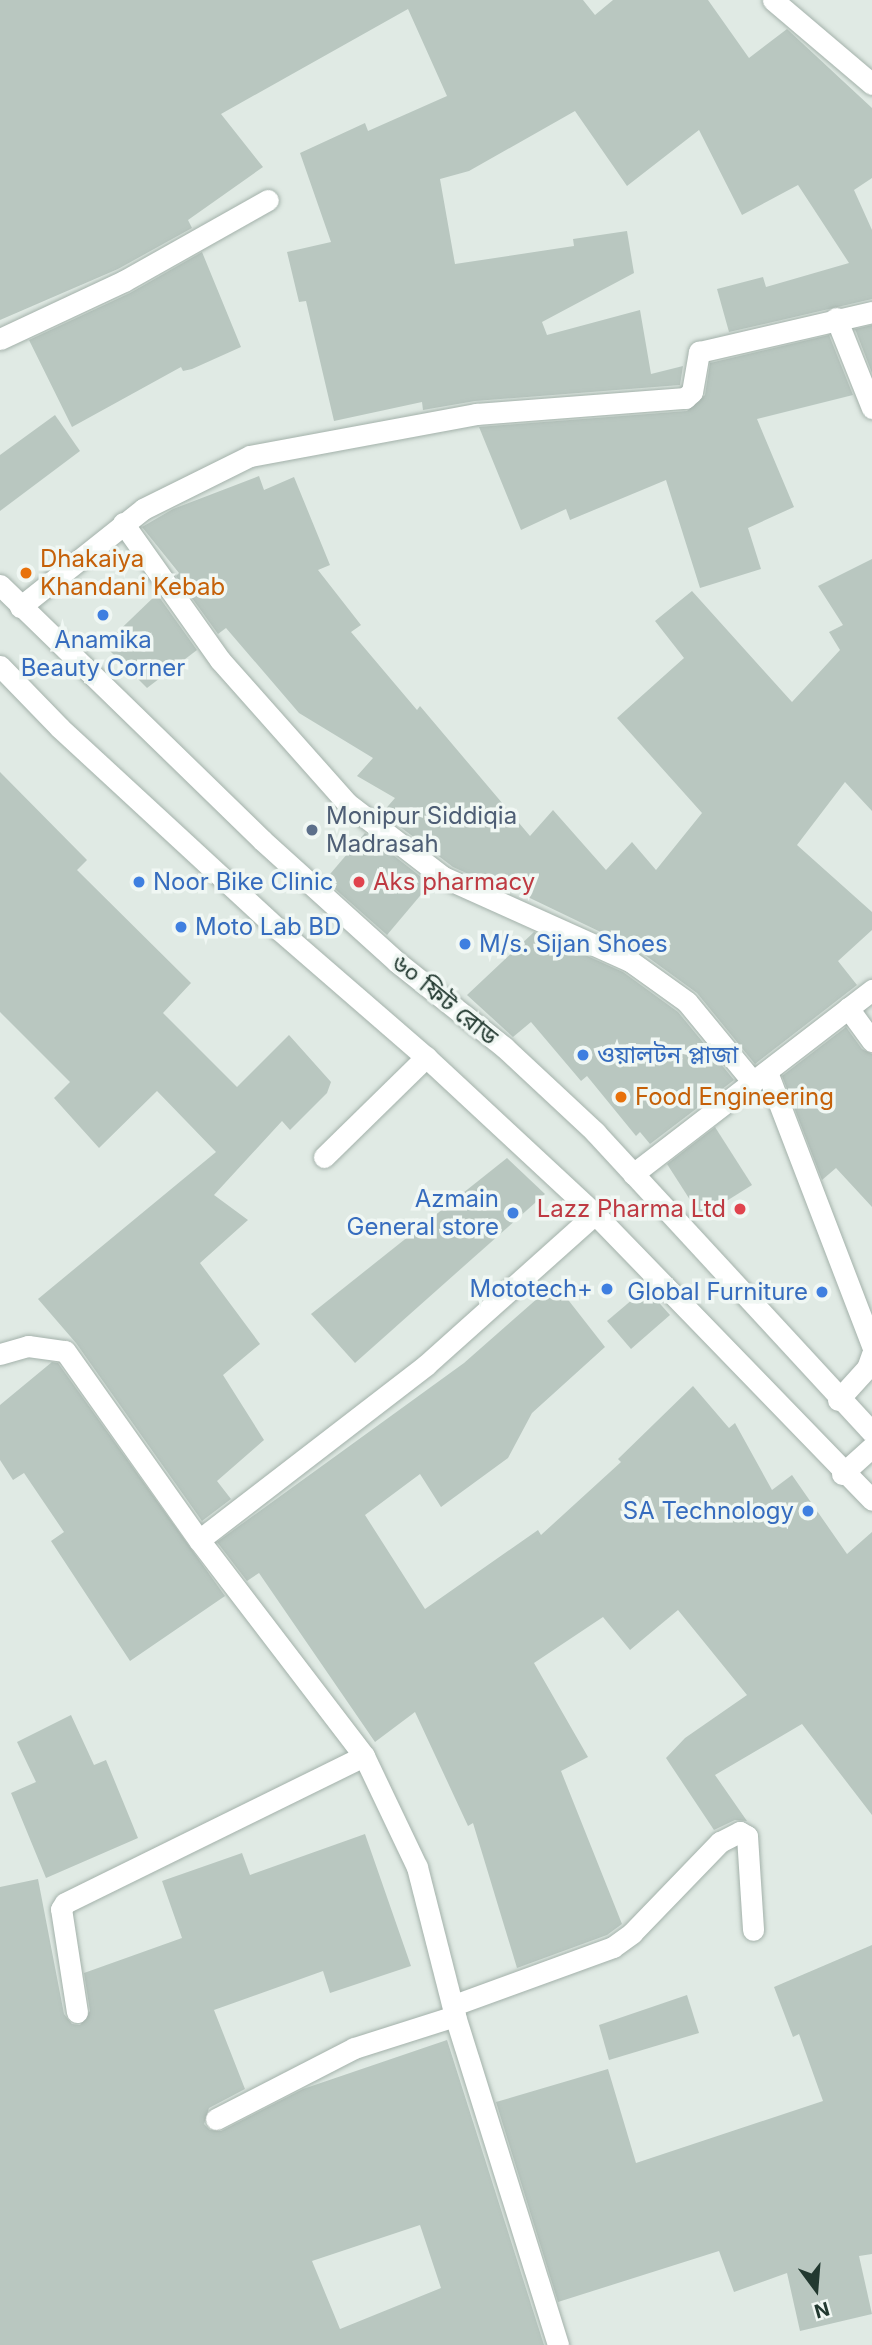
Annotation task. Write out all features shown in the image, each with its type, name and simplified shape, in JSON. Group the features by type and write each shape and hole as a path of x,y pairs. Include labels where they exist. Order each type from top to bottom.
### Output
{"street":[{"path":"773,0 872,84"},
{"path":"0,339 124,281 268,200"},
{"path":"20,607 123,523 250,456 476,414 685,398 692,392 699,352 836,318 872,313"},
{"path":"836,318 872,408"},
{"path":"123,523 220,660 347,803 443,877 630,961 687,1002 760,1077 872,1346"},
{"name":"৬০ ফিট রোড","path":"0,585 262,840 397,962 504,1047 632,1174 838,1400 872,1432"},
{"path":"0,666 60,728 268,920 426,1057 595,1214 842,1474 872,1500"},
{"path":"632,1174 872,990"},
{"path":"848,1009 872,1041"},
{"path":"324,1157 426,1057"},
{"path":"200,1540 426,1365 595,1214"},
{"path":"0,1354 28,1346 65,1351 200,1540 364,1756 417,1867 455,2011 558,2345"},
{"path":"838,1400 867,1368 872,1354"},
{"path":"842,1474 872,1447"},
{"path":"77,2012 61,1909 65,1903 364,1756"},
{"path":"216,2119 354,2048 455,2011 613,1947 720,1842 740,1832 747,1836 752,1930"}],"building":[{"path":"0,0 583,0 595,15 613,0 708,0 749,58 787,29 872,108 872,178 854,190 872,230 872,299 729,332 717,289 763,277 766,287 849,263 798,185 742,215 699,130 627,186 575,111 469,171 440,179 455,264 574,246 573,239 627,231 634,273 542,322 547,335 640,310 651,374 683,366 680,385 475,401 423,410 422,402 334,421 306,301 299,302 287,252 331,242 300,153 365,123 368,131 447,96 408,9 221,114 263,167 188,220 192,228 118,269 0,320"},
{"path":"202,252 241,347 192,369 183,371 181,367 72,427 29,340 130,293"},
{"path":"872,325 872,373 855,329"},
{"path":"829,335 853,395 757,419 794,507 748,528 761,569 700,588 666,480 570,520 566,509 521,530 479,427 687,411 705,395 710,363"},
{"path":"55,415 80,451 0,511 0,455"},
{"path":"259,476 264,490 294,477 330,565 318,570 361,625 351,632 417,710 420,706 530,836 553,810 606,870 632,842 656,870 702,813 617,718 684,658 655,621 692,591 792,702 840,650 829,632 843,625 818,586 872,559 872,811 845,782 797,845 872,912 872,930 838,961 857,985 755,1064 697,993 638,950 486,877 484,881 453,867 382,813 395,798 357,776 373,758 299,713 226,628 218,634 176,576 179,573 142,527 173,509"},
{"path":"157,594 197,650 147,688 104,645"},
{"path":"0,772 87,860 77,870 191,983 163,1013 237,1087 289,1035 331,1082 327,1093 290,1130 282,1121 214,1195 248,1220 200,1263 260,1344 223,1375 264,1440 217,1481 231,1499 202,1521 76,1343 38,1299 216,1152 157,1091 99,1148 54,1098 70,1082 0,1012"},
{"path":"365,833 430,884 387,935 325,880"},
{"path":"534,932 623,972 678,1012 734,1080 650,1144 640,1132 636,1136 587,1076 581,1081 531,1022 513,1037 467,995"},
{"path":"846,1027 862,1049 872,1054 872,1207 836,1168 822,1180 782,1076"},
{"path":"715,1127 752,1185 701,1217 667,1164"},
{"path":"507,1158 545,1194 355,1363 311,1314"},
{"path":"555,1283 605,1347 532,1413 508,1458 441,1507 420,1474 365,1515 425,1609 538,1530 541,1535 621,1462 618,1459 693,1386 729,1428 735,1423 772,1490 792,1475 847,1554 872,1532 872,1815 802,1724 715,1775 747,1821 735,1820 714,1830 666,1758 685,1738 747,1695 678,1610 630,1650 603,1617 534,1663 588,1757 561,1771 622,1924 607,1935 517,1968 473,1823 468,1826 415,1712 375,1742 259,1573 247,1581 217,1542 464,1363"},
{"path":"646,1288 670,1315 631,1349 607,1321"},
{"path":"52,1362 58,1363 225,1596 130,1661 51,1541 64,1532 24,1473 13,1480 0,1460 0,1405"},
{"path":"71,1715 94,1765 106,1760 138,1838 46,1878 11,1793 36,1782 17,1742"},
{"path":"365,1834 411,1966 330,1993 323,1971 214,2010 245,2089 209,2108 204,2124 210,2130 221,2131 303,2089 447,2040 544,2345 0,2345 0,1887 38,1879 64,2014 72,2024 80,2025 90,2011 84,1973 182,1938 162,1881 242,1853 250,1875","holes":["420,2225 441,2288 340,2329 312,2261"]},
{"path":"872,1945 872,2254 859,2256 872,2314 800,2331 787,2273 734,2292 719,2251 558,2302 496,2102 608,2069 636,2163 823,2101 799,2034 793,2037 774,1987"},
{"path":"687,1995 699,2033 609,2060 599,2025"}],"place":[{"name":"Dhakaiya Khandani Kebab","path":"26,573"},
{"name":"Anamika Beauty Corner","path":"103,615"},
{"name":"Monipur Siddiqia Madrasah","path":"312,830"},
{"name":"Noor Bike Clinic","path":"139,882"},
{"name":"Aks pharmacy","path":"359,882"},
{"name":"Moto Lab BD","path":"181,927"},
{"name":"M/s. Sijan Shoes","path":"465,944"},
{"name":"ওয়ালটন প্লাজা","path":"583,1055"},
{"name":"Food Engineering","path":"621,1097"},
{"name":"Lazz Pharma Ltd","path":"740,1209"},
{"name":"Azmain General store","path":"513,1213"},
{"name":"Mototech+","path":"607,1289"},
{"name":"Global Furniture","path":"822,1292"},
{"name":"SA Technology","path":"808,1511"}]}
